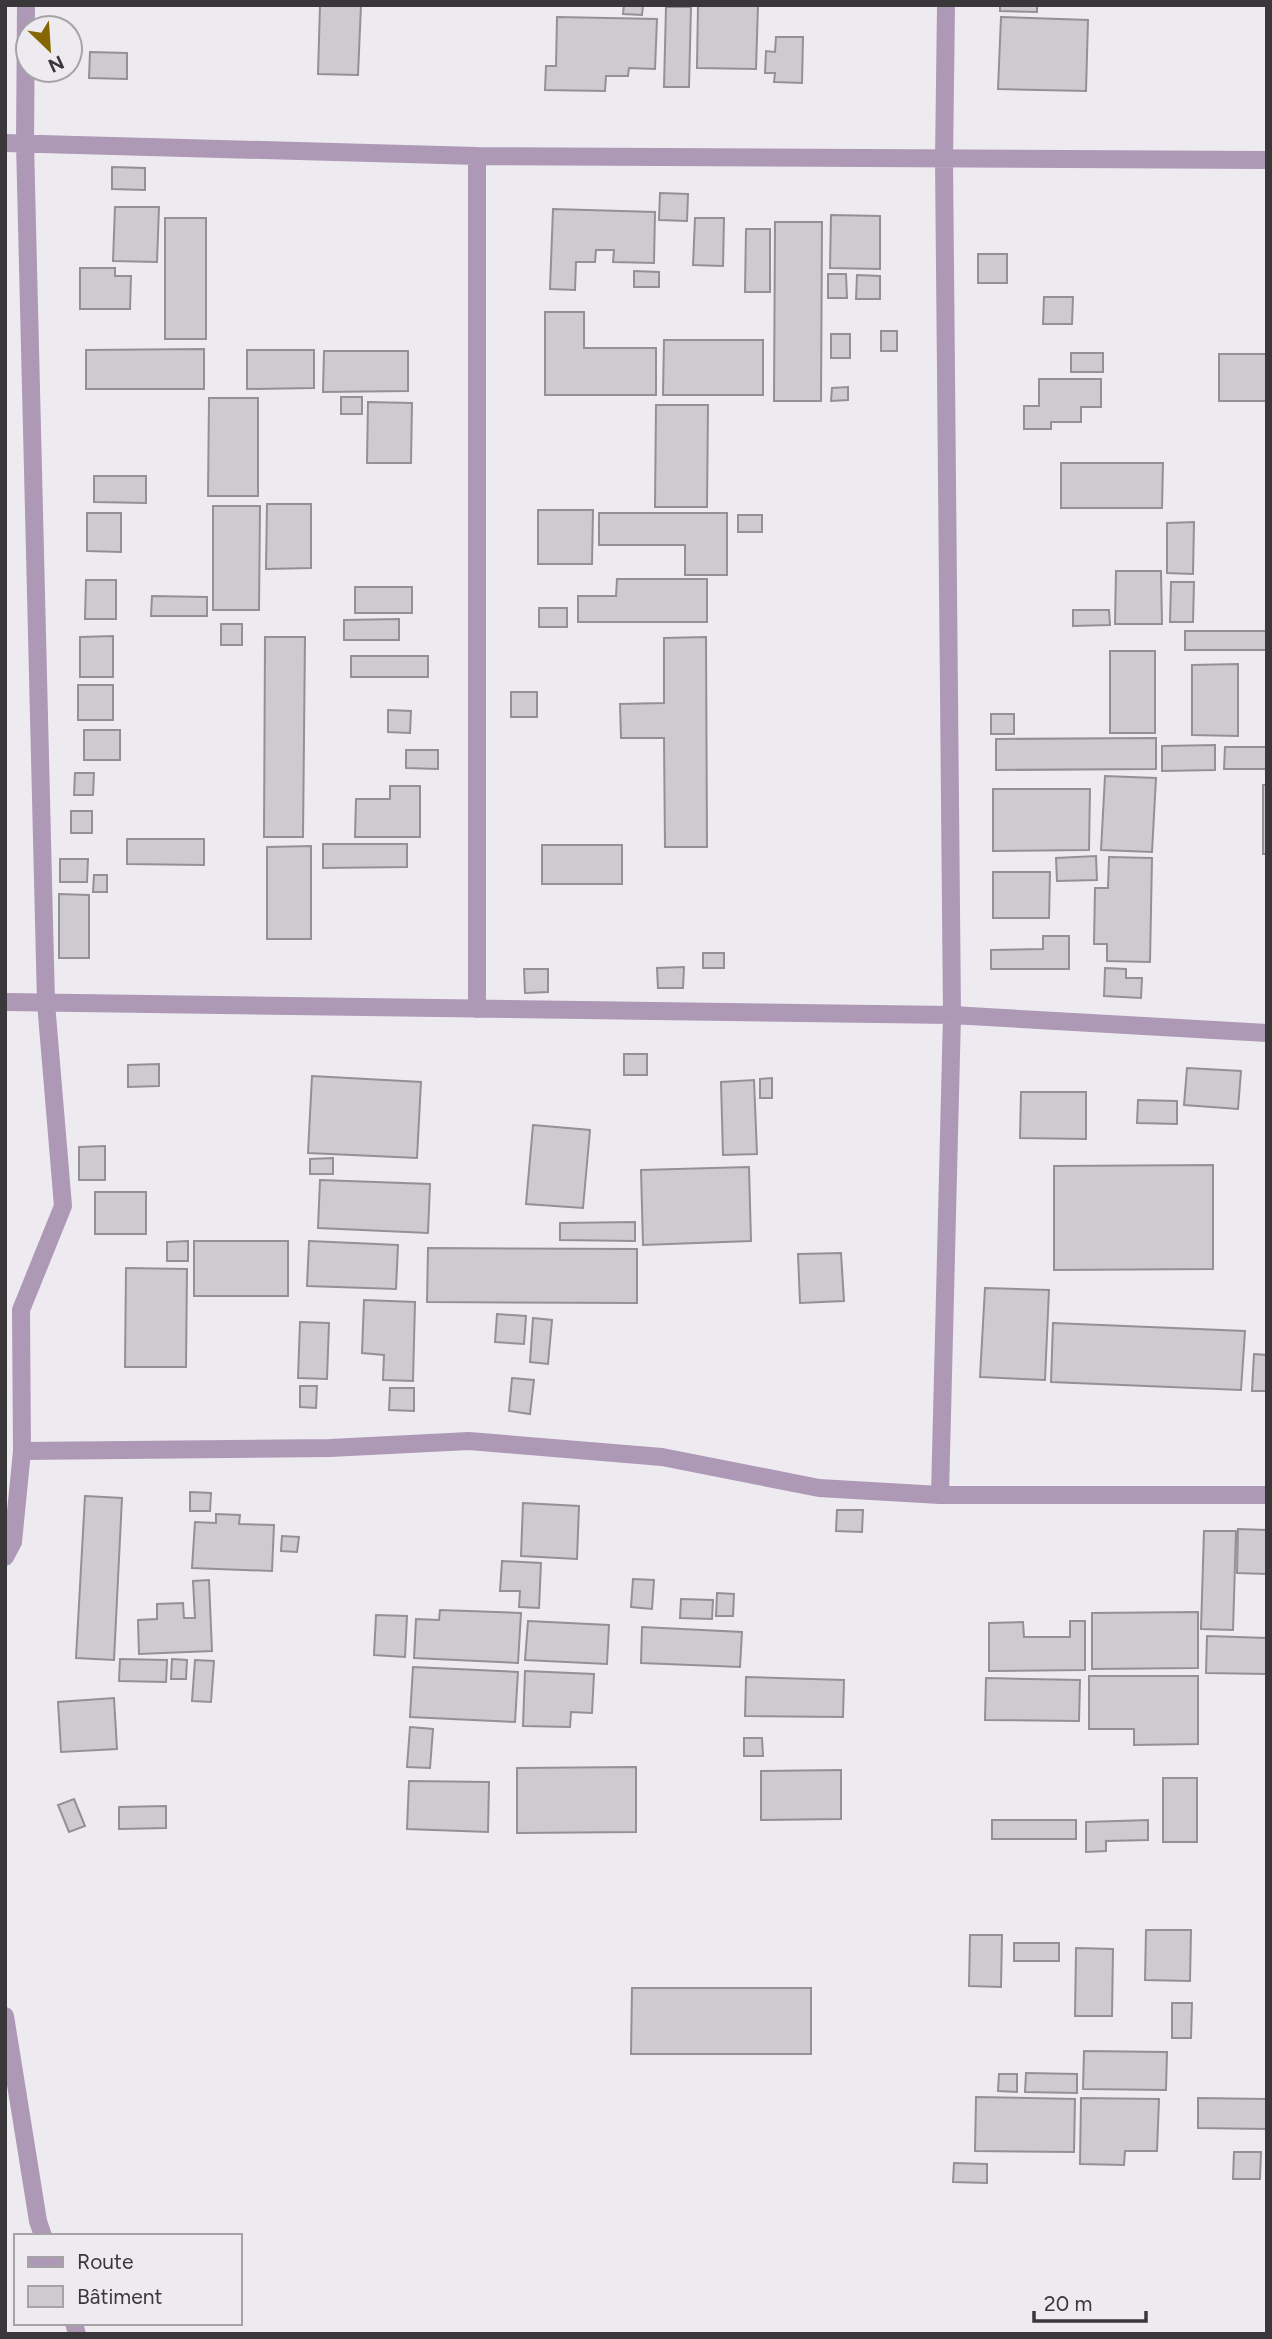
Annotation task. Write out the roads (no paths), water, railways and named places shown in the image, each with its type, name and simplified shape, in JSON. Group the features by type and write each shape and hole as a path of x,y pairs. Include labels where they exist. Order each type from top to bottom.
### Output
{"street":[{"path":"5,1557 13,1542 22,1451 21,1310 63,1206 46,1003 25,143 26,5"},
{"path":"940,1495 952,1015 944,160 946,5"},
{"path":"5,143 477,156 1267,160"},
{"path":"477,156 477,1009"},
{"path":"5,1002 952,1015 1267,1033"},
{"path":"22,1451 330,1448 469,1441 662,1457 819,1488 940,1495 1267,1495"},
{"path":"5,2016 42,2234"}]}
